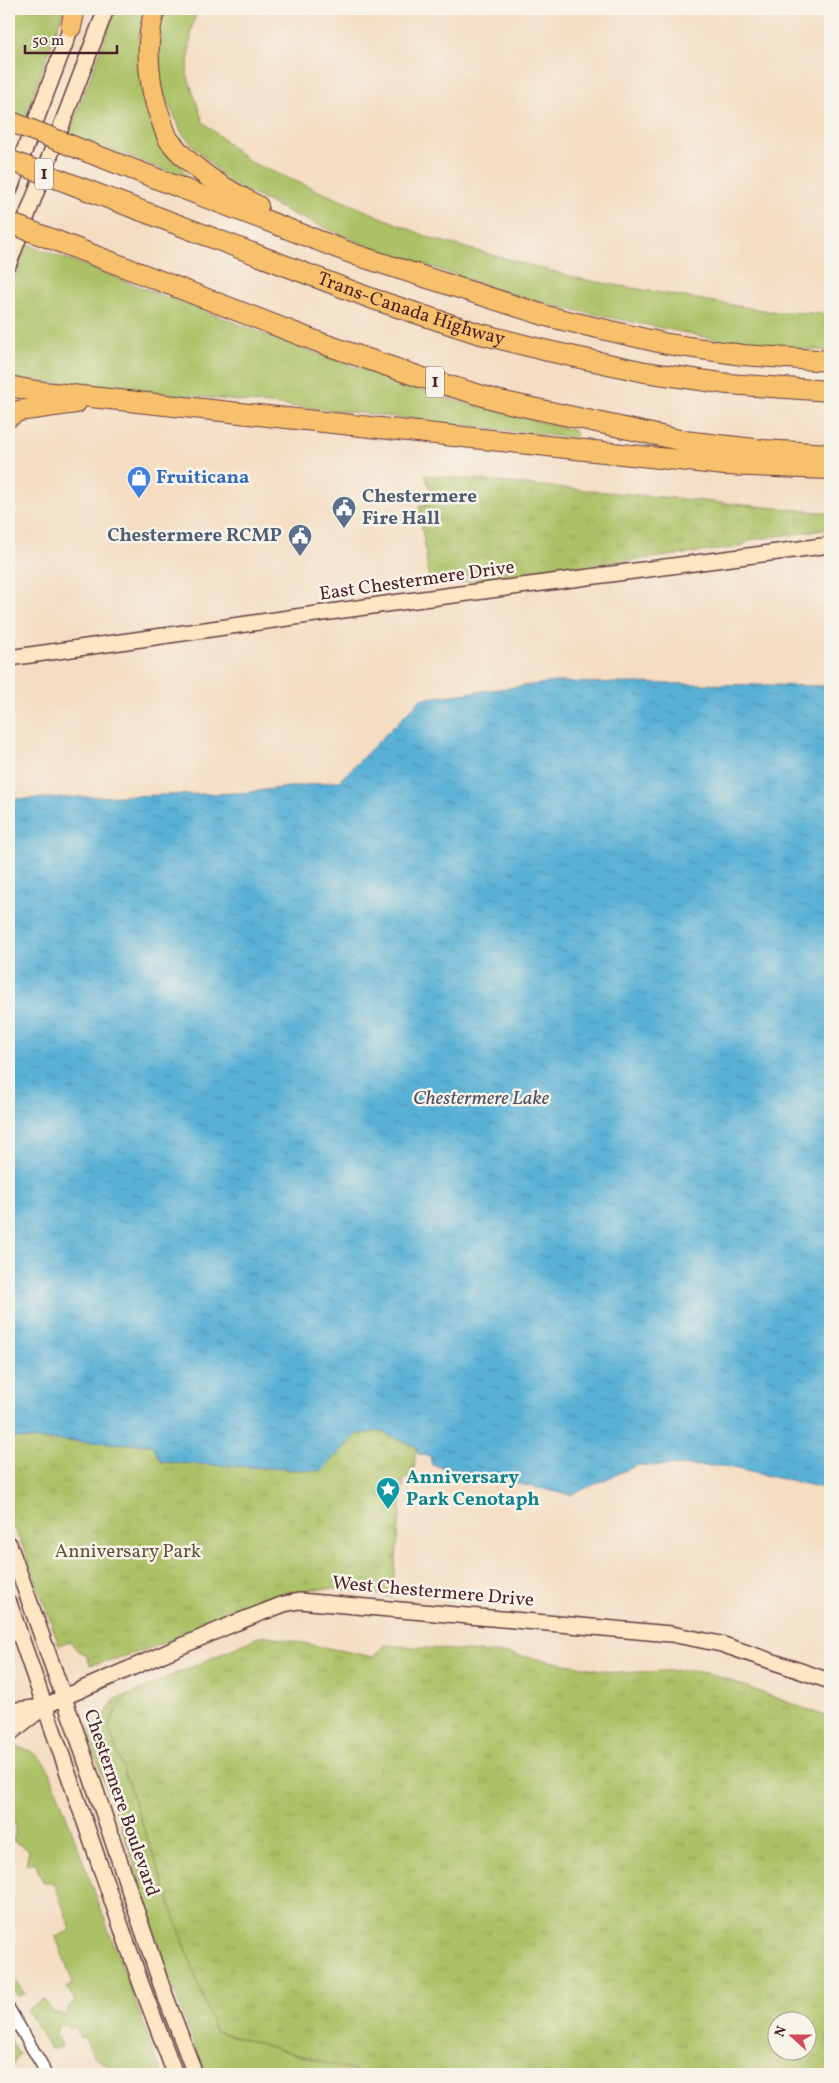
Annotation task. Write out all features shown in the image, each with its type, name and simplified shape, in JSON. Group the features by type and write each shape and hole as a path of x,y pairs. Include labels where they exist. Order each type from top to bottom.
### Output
{"highway":[{"path":"155,9 149,49 151,81 157,110 168,138 191,163 222,187 356,255"},
{"path":"9,121 356,255 550,317 657,341 743,355 830,361"},
{"name":"Trans-Canada Highway","path":"9,160 373,298 477,333 645,372 728,384 830,391"},
{"name":"1","path":"9,224 321,343 420,378 500,402 684,441 764,450 830,454"},
{"path":"9,386 35,391 725,465 830,469"},
{"path":"9,418 18,411 108,399"}],"street":[{"path":"78,82 97,9"},
{"path":"9,263 106,9"},
{"path":"9,191 75,15"},
{"name":"East Chestermere Drive","path":"9,658 393,603 830,545"},
{"name":"Chestermere Boulevard","path":"9,1544 64,1698 162,1987 195,2074"},
{"name":"West Chestermere Drive","path":"9,1711 45,1706 236,1623 284,1604 299,1601 671,1634 721,1644 830,1681"},
{"path":"9,1602 141,1984 175,2074"},
{"name":"West Chestermere Drive","path":"9,1734 45,1706"},
{"path":"9,2009 46,2074"}],"green space":[{"path":"9,9 64,9 25,117 9,110"},
{"path":"116,9 146,9 139,35 139,70 145,111 164,152 180,165 189,179 69,134"},
{"path":"164,9 197,9 192,27 187,74 203,122 250,162 433,239 585,280 767,311 830,314 830,351 739,344 536,302 363,244 297,216 230,183 183,135 160,86 158,29"},
{"path":"27,244 304,349 435,395 572,430 576,433 576,436 572,438 370,414 9,378 9,293"},
{"path":"425,475 830,513 830,529 750,540 740,547 430,586 419,506 434,501"},
{"name":"Anniversary Park","path":"378,1430 416,1447 413,1479 404,1478 392,1597 335,1589 296,1591 257,1602 145,1650 90,1665 86,1654 78,1651 70,1641 59,1645 25,1551 9,1519 9,1438 152,1445 321,1471 356,1435"},
{"path":"263,1635 374,1657 385,1645 509,1654 618,1673 687,1670 712,1674 830,1718 830,2074 365,2074 215,2031 108,1726 120,1704 129,1695"},
{"path":"129,1695 120,1704 108,1726 215,2031 365,2074 205,2074 170,1980 131,1855 89,1738 90,1726 105,1715 115,1699"},
{"path":"9,1748 28,1750 38,1756 50,1772 162,2074 115,2074 111,2068 94,2056 84,2037 80,2038 75,2026 68,2029 68,2025 59,2024 56,2034 63,2046 56,2049 50,2048 27,2009 45,2000 53,2013 59,2013 64,2016 75,2000 67,1988 72,1984 71,1978 56,1937 71,1930 54,1882 43,1882 35,1862 26,1865 29,1850 13,1841 15,1826 8,1796"},
{"path":"9,1969 12,1977 25,1994 18,1996 9,1986"},
{"path":"9,2038 19,2054 12,2065 9,2066"}],"water":[{"name":"Chestermere Lake","path":"555,682 830,686 830,1492 819,1487 723,1466 637,1465 571,1495 432,1465 430,1456 418,1454 416,1447 378,1431 356,1435 321,1471 162,1462 152,1445 9,1438 9,799 240,793 339,781 421,699"}],"place":[{"name":"Fruiticana","path":"139,499"},
{"name":"Chestermere Fire Hall","path":"344,529"},
{"name":"Chestermere RCMP","path":"300,557"},
{"name":"Anniversary Park Cenotaph","path":"388,1510"}]}
